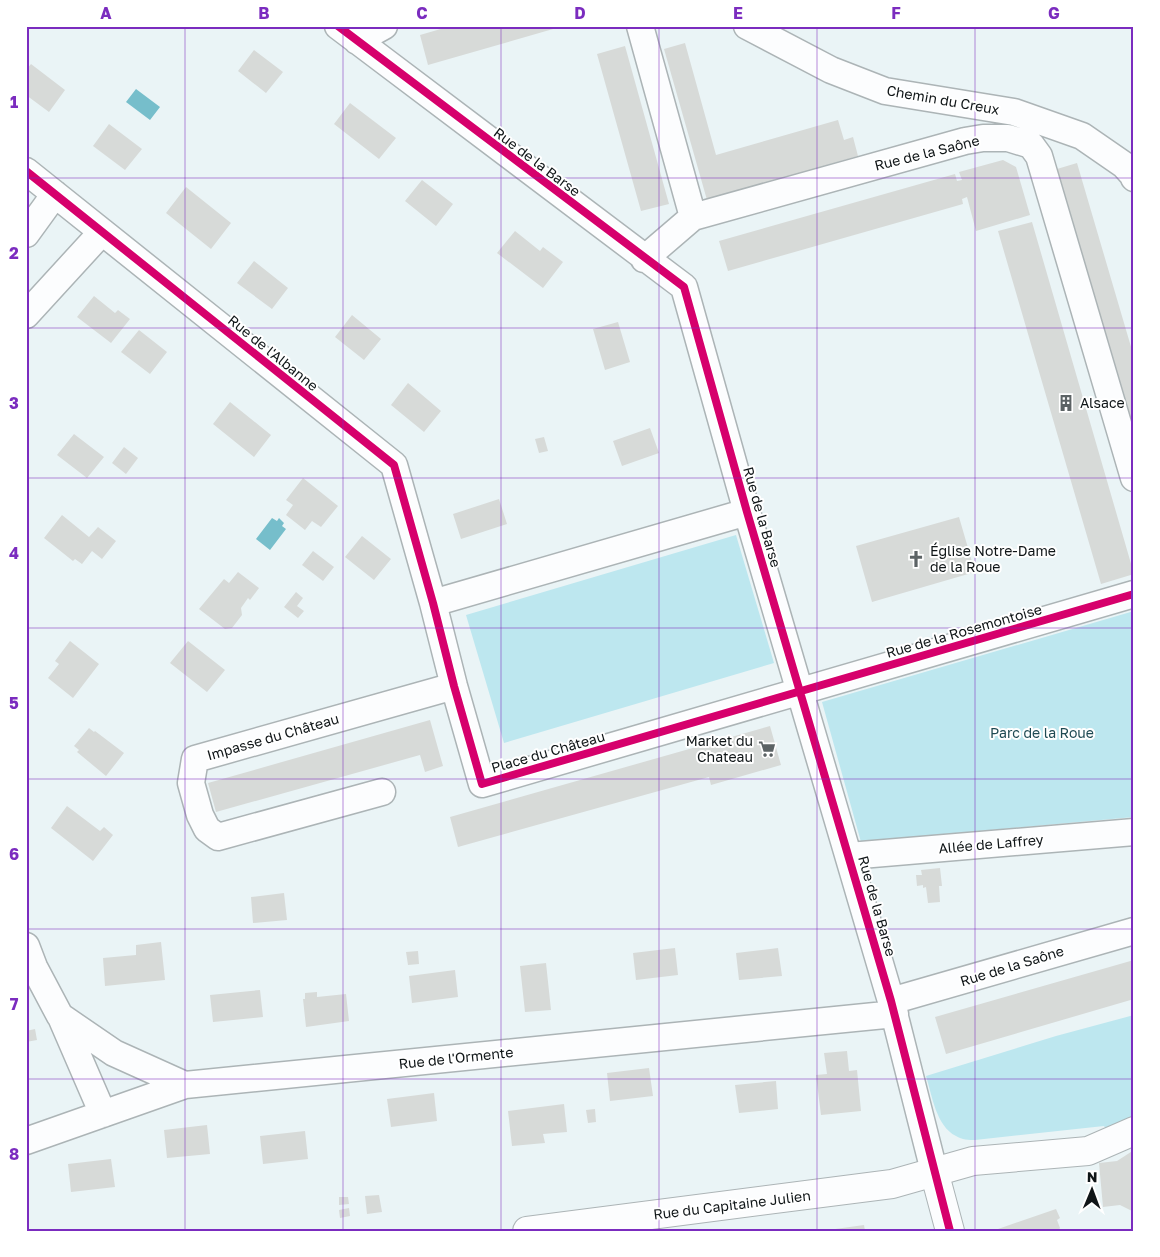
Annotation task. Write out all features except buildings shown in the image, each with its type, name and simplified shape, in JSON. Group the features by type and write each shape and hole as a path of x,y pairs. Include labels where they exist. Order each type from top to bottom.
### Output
{"street":[{"path":"348,34 384,26"},
{"path":"640,26 693,216"},
{"name":"Chemin du Creux","path":"747,26 831,70 885,91 1014,112 1082,136 1124,165 1133,175"},
{"name":"Rue de la Barse","path":"348,34 684,288 747,512 893,1008 934,1171"},
{"name":"Rue de la Saône","path":"644,259 693,216 965,141 984,138 1008,138 1031,145 1039,156 1134,478"},
{"name":"Rue de l'Albanne","path":"26,171 394,465 433,602"},
{"path":"26,234 55,194"},
{"path":"26,315 102,232"},
{"path":"433,602 747,512"},
{"name":"Rue de la Rosemontoise","path":"800,692 1134,594"},
{"name":"Place du Château","path":"433,602 454,686 482,784 800,692"},
{"name":"Impasse du Château","path":"382,792 218,837 207,829 200,815 191,782 195,759 454,686"},
{"name":"Allée de Laffrey","path":"849,856 1134,832"},
{"name":"Rue de la Saône","path":"893,1008 1134,931"},
{"path":"26,946 34,967 60,1016 103,1114"},
{"name":"Rue de l'Ormente","path":"26,1141 185,1084 893,1008"},
{"path":"60,1016 114,1053 185,1084"},
{"name":"Rue du Capitaine Julien","path":"527,1231 892,1184 973,1161 1088,1151 1134,1131"},
{"path":"934,1171 950,1231"}],"green space":[{"path":"736,535 774,663 504,743 466,615"},
{"name":"Parc de la Roue","path":"1134,611 1134,817 861,842 822,702"},
{"path":"1134,1015 1134,1118 1106,1129 1104,1126 975,1140 956,1136 949,1131 939,1118 926,1076 1056,1036"}],"shaded area":[{"path":"136,89 160,107 150,120 126,102"},
{"path":"272,518 277,521 279,518 284,523 282,526 286,529 270,550 256,539"}],"cycle path":[{"path":"338,26 684,287 747,512 891,1001 950,1231"},
{"path":"26,171 394,465 482,784 1134,594"}],"place":[{"name":"Alsace","path":"1066,403"},
{"name":"Église Notre-Dame de la Roue","path":"916,559"},
{"name":"Market du Chateau","path":"767,749"}]}
